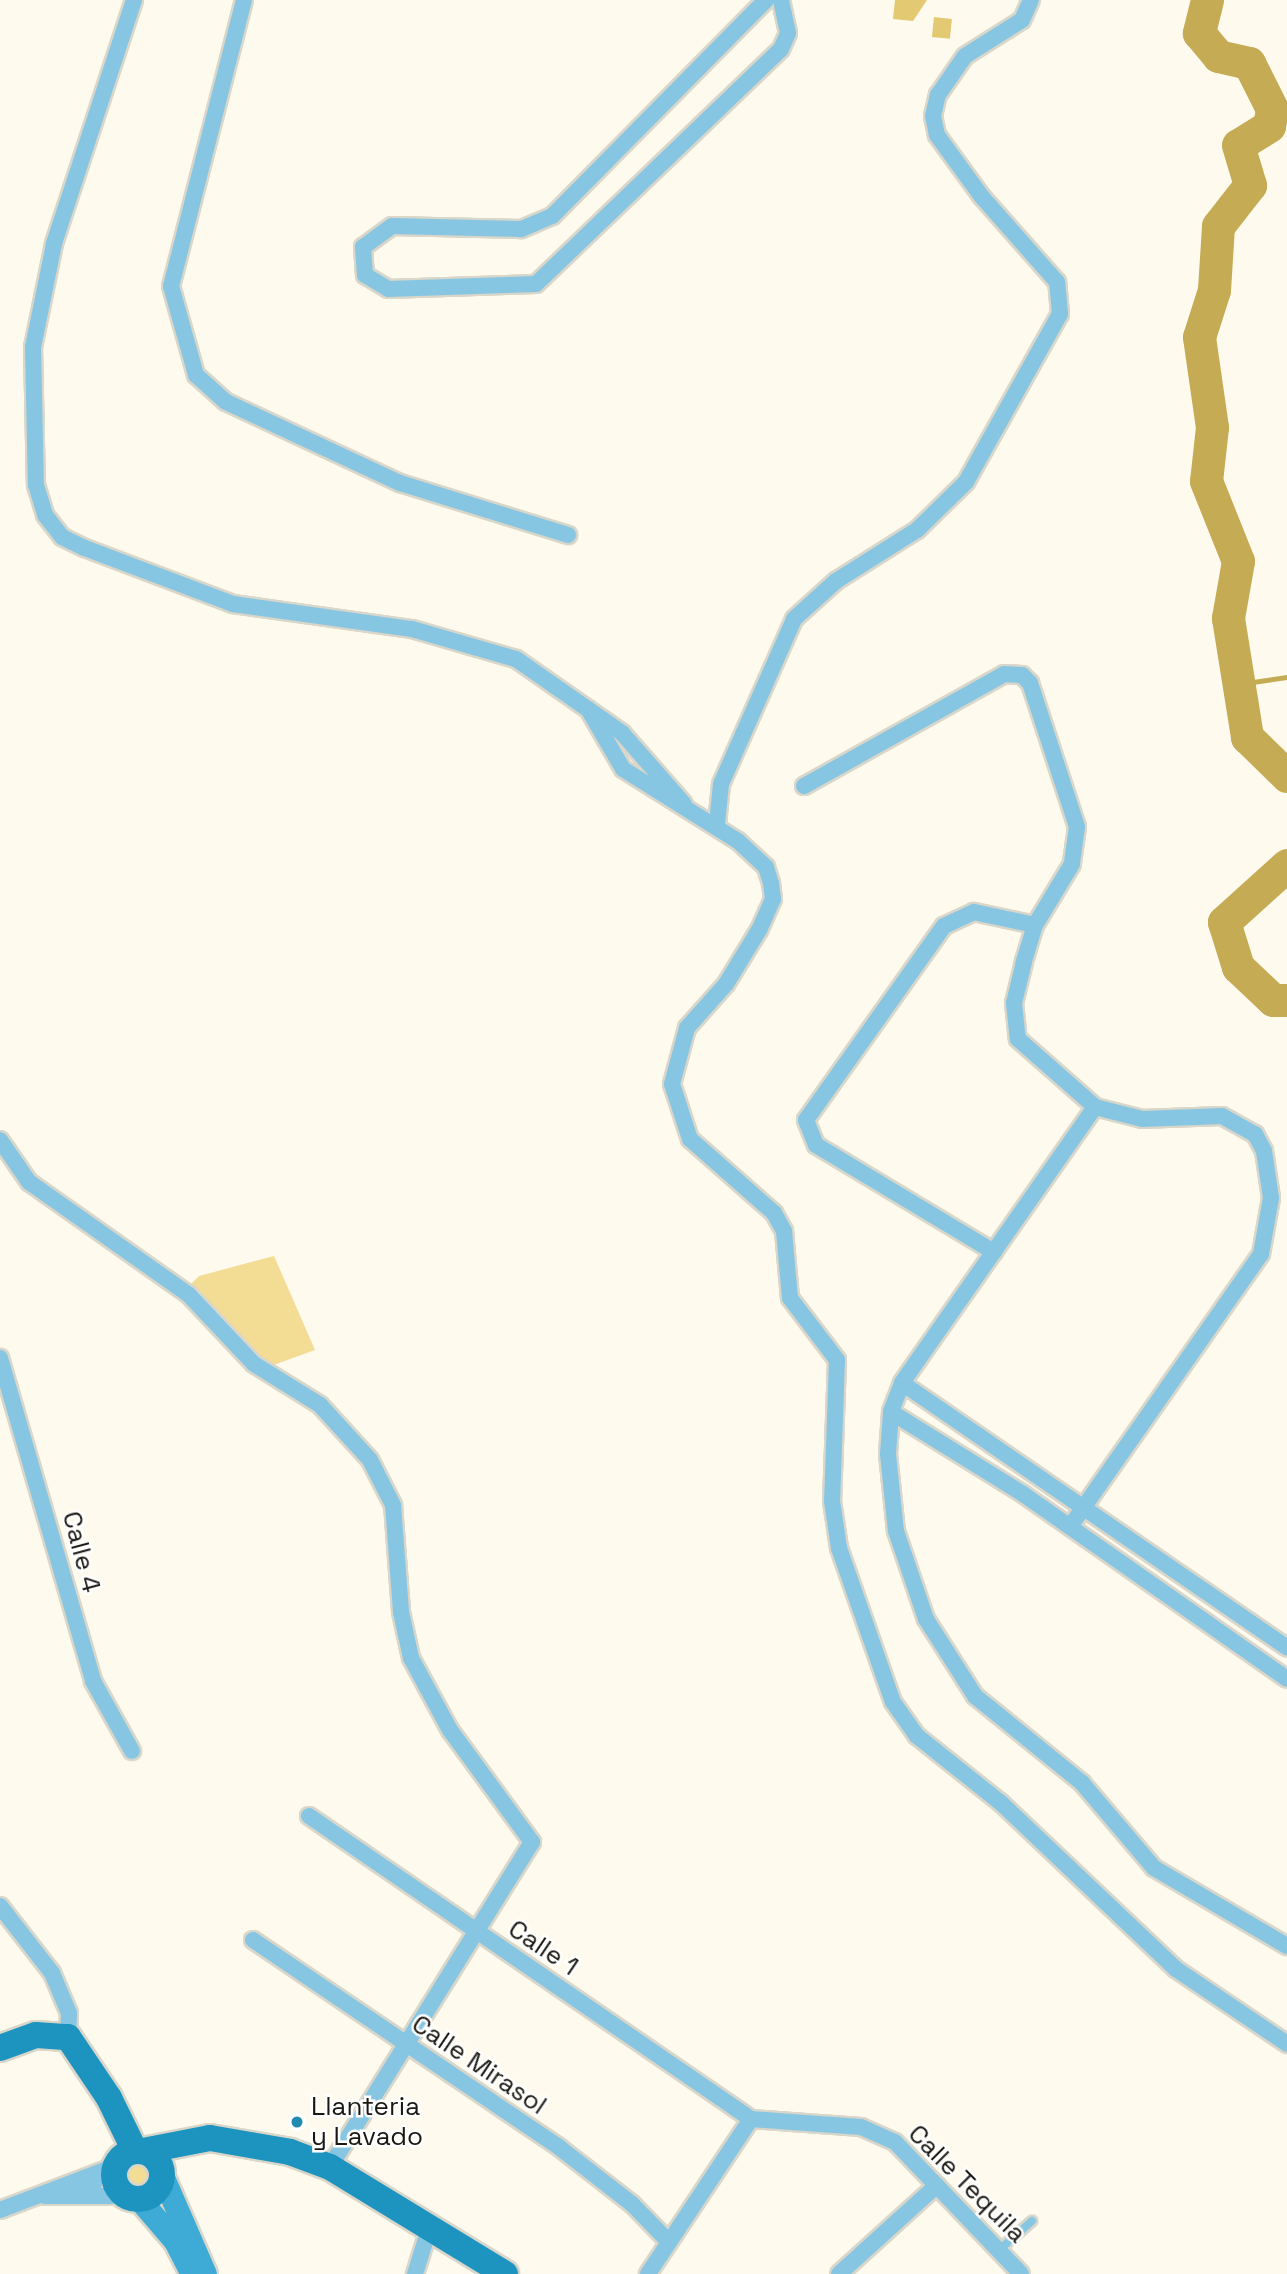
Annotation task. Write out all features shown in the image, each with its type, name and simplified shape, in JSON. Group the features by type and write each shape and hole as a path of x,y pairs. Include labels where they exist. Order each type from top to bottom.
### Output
{"main road":[{"path":"0,2048 36,2035 68,2037 97,2083 133,2164 205,2274"},
{"path":"192,2274 175,2241 115,2182 133,2164 179,2144 243,2140 330,2167 505,2274"},
{"path":"132,2197 153,2194 133,2164"}],"street":[{"path":"134,0 54,244 33,347 36,485 45,515 62,537 85,548 233,604 412,629 506,655 559,684 660,769 684,804"},
{"path":"244,0 171,286 196,375 226,402 400,483 568,535"},
{"path":"766,0 552,216 521,229 392,226 362,247 365,275 388,289 520,289 544,279 781,49 788,33 781,0"},
{"path":"717,824 721,784 794,619 836,581 917,530 966,482 1060,314 1057,282 982,197 937,135 933,116 939,95 965,56 1022,20 1031,0"},
{"path":"804,786 1004,674 1022,675 1030,683 1077,827 1072,864 1035,925 1014,1003 1014,1031 1023,1050 1095,1107 1142,1119 1222,1116 1241,1123 1264,1152 1271,1198 1253,1268 1070,1527"},
{"path":"588,709 623,769 717,824 766,867 773,899 726,984 687,1028 675,1053 678,1117 690,1139 774,1213 784,1231 790,1298 836,1360 832,1501 839,1548 893,1702 917,1735 1010,1810 1176,1969 1287,2044"},
{"path":"994,1252 816,1145 806,1120 944,926 974,912 1035,925"},
{"path":"1095,1107 902,1383 891,1412 896,1531 926,1619 955,1672 1082,1783 1154,1868 1287,1946"},
{"path":"0,1140 29,1182 189,1295 254,1364 320,1405 384,1482 393,1505 401,1612 411,1658 450,1730 532,1842 403,2044 330,2167"},
{"name":"Calle 4","path":"0,1358 93,1681 132,1751"},
{"path":"902,1383 1287,1648"},
{"path":"891,1412 1070,1527 1287,1679"},
{"name":"Calle 1","path":"309,1816 751,2119"},
{"path":"0,1906 52,1973 69,2013 68,2037"},
{"name":"Calle Mirasol","path":"253,1940 560,2148 632,2204 668,2242"},
{"path":"648,2274 751,2119"},
{"name":"Calle Tequila","path":"751,2119 861,2127 895,2142 1021,2274"},
{"path":"0,2210 133,2164"},
{"path":"839,2274 936,2185"},
{"path":"36,2196 132,2197"},
{"path":"415,2274 430,2226"}],"lane":[{"path":"999,2250 1032,2221"}],"shaded area":[{"path":"274,1256 315,1350 268,1367 191,1284 199,1276"},
{"path":"136,2161 146,2165 150,2175 146,2185 136,2189 126,2185 122,2175 126,2165"}],"building":[{"path":"895,0 927,0 913,21 893,19"},
{"path":"934,17 952,19 950,39 932,37"}],"waterway":[{"path":"1207,0 1199,33 1218,56 1249,63 1272,109 1269,126 1238,145 1250,185 1218,226 1214,290 1199,337 1212,427 1206,481 1238,561 1228,618 1247,737 1287,776"},
{"path":"1239,684 1287,677"},
{"path":"1287,865 1224,922 1238,967 1273,1000 1287,1000"}],"place":[{"name":"Llanteria y Lavado","path":"297,2122"}]}
